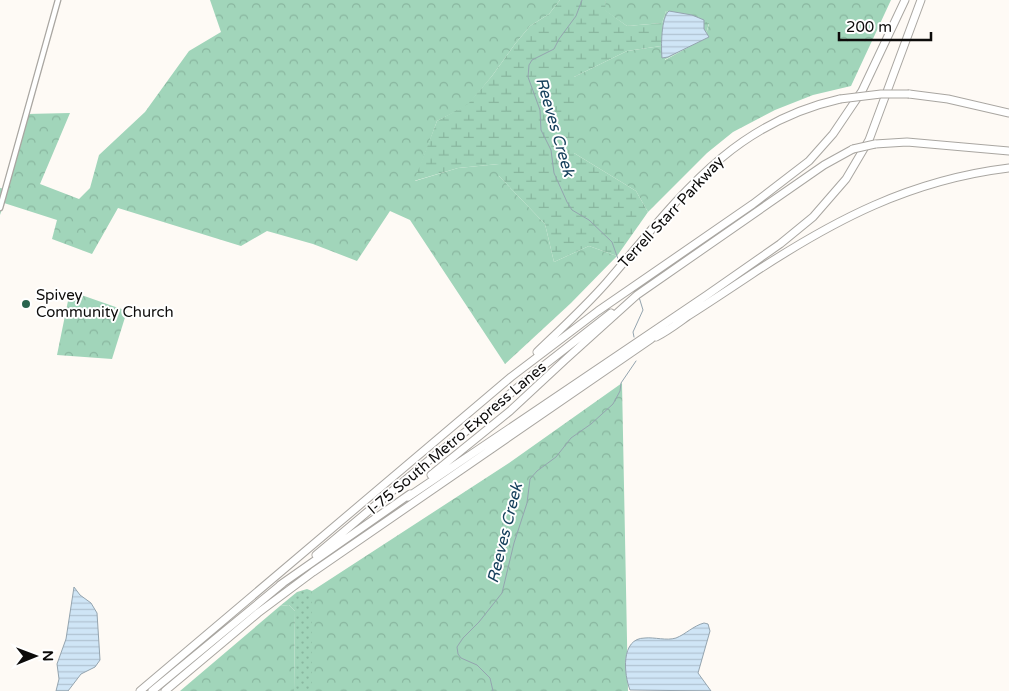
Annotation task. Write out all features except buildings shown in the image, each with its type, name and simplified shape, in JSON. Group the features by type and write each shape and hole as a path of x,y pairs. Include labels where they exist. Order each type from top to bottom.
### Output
{"highway":[{"path":"140,691 511,377 569,332 795,173 824,145 848,114 862,91 905,0"},
{"path":"408,497 683,311 796,232 819,212 846,179 862,153 874,128 922,0"},
{"name":"Terrell Starr Parkway","path":"511,377 587,303 684,193 724,154 748,136 772,122 800,110 840,99 876,94 909,94 948,99 1009,113"},
{"name":"I-75 South Metro Express Lanes","path":"152,691 435,455 470,429 573,341 830,161 853,149 875,144 907,142 1009,151"},
{"path":"165,691 258,613 312,572 651,339 659,336 801,243 842,220 914,190 962,176 1009,168"},
{"path":"435,455 560,346 635,290 654,272"},
{"name":"I-75 South Metro Express Lanes","path":"280,586 408,497 414,489 510,411 621,307"},
{"path":"651,339 657,332 680,316 683,311"}],"street":[{"path":"0,208 58,0"}],"green space":[{"path":"210,0 560,0 549,14 530,26 468,105 437,121 415,181 458,168 499,164 499,176 545,224 554,262 589,246 617,256 571,303 505,364 410,220 390,211 357,261 313,244 267,231 241,246 118,208 92,254 52,239 57,220 4,203 0,215 0,188 6,189 26,114 70,113 40,184 79,199 90,188 99,155 145,112 189,51 221,32"},
{"path":"560,0 606,0 605,10 627,26 662,23 666,11 709,23 705,38 664,60 661,46 627,51 574,77 574,153 636,191 648,212 617,256 589,246 554,262 545,224 499,176 499,164 458,168 414,181 437,121 468,104 530,26 549,14"},
{"path":"606,0 891,0 851,86 813,95 775,110 733,132 707,153 648,212 636,191 574,153 574,77 627,51 661,46 665,60 705,38 709,24 666,11 662,23 627,26 604,10"},
{"path":"70,291 127,311 112,359 57,355"},
{"path":"622,383 628,691 312,691 312,591 509,463"},
{"path":"307,589 312,591 312,691 294,691 295,611 289,605 280,606 297,592"},
{"path":"289,605 295,611 294,691 180,691 280,606"}],"water":[{"path":"669,11 692,15 704,20 704,29 709,37 668,57 662,58 664,19"},
{"path":"74,587 80,595 91,603 97,613 100,660 95,667 81,674 68,691 56,691 59,679 57,664 66,639"},
{"path":"704,623 708,624 710,631 698,673 711,691 630,690 626,676 626,658 631,644 645,638 676,638"}],"waterway":[{"name":"Reeves Creek","path":"582,0 576,16 554,49 532,60 529,65 528,77 540,110 541,130 551,150 554,173 567,202 572,210 589,220 612,242 618,259"},
{"name":"Reeves Creek","path":"634,337 633,332 643,310 639,297"},
{"name":"Reeves Creek","path":"493,691 490,678 477,665 461,658 457,647 502,593 514,543 527,503 530,479 537,471 556,457 571,438 591,424 613,404 620,391 621,383 636,361"}],"place":[{"name":"Spivey Community Church","path":"26,304"}]}
